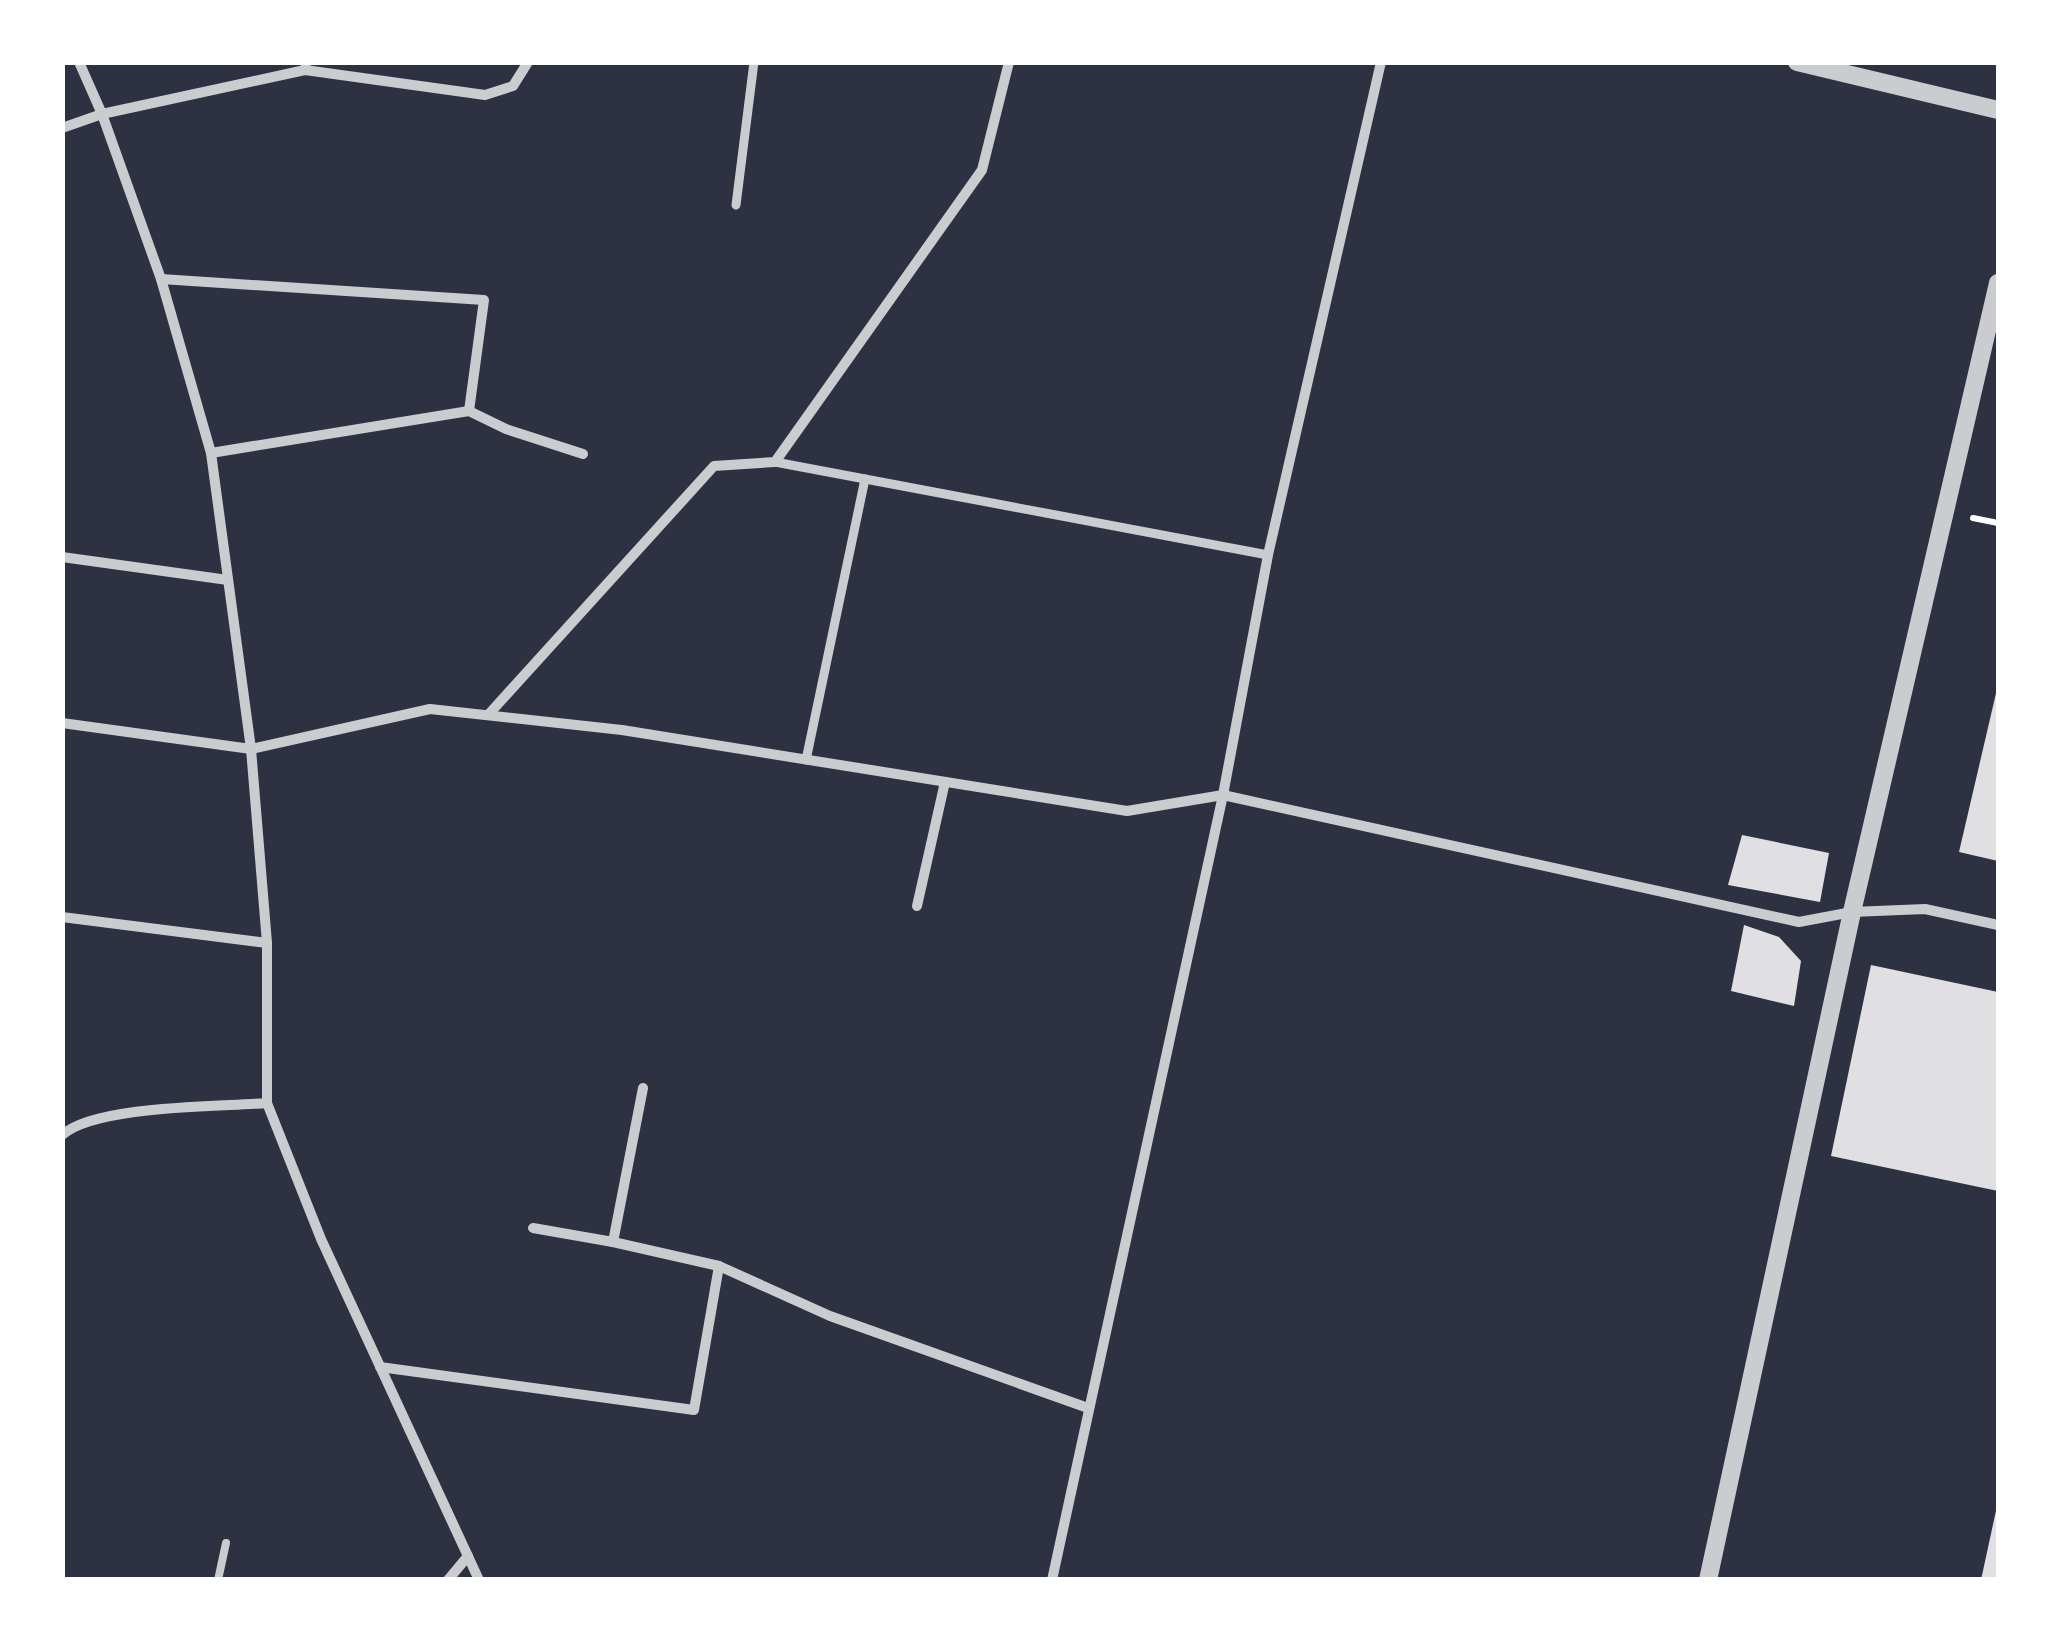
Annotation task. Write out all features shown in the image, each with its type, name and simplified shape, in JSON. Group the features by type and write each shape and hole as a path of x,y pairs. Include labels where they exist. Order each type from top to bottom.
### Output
{"street":[{"path":"79,62 102,114 161,279 210,454 251,749 267,942 266,1104 321,1239 479,1580"},
{"path":"62,128 102,114 306,66 485,95 513,86 528,62"},
{"path":"736,205 754,62"},
{"path":"775,462 982,170 1009,62"},
{"path":"1052,1580 1223,795 1268,555 1381,62"},
{"path":"1797,62 1998,110"},
{"path":"161,279 484,300 469,411"},
{"path":"1708,1580 1852,912 1998,283"},
{"path":"210,454 469,411 506,429 583,454"},
{"path":"488,716 714,466 775,462 1268,555"},
{"path":"806,760 865,479"},
{"path":"62,557 228,580"},
{"path":"62,723 251,749 430,710 488,716 622,730 1127,811 1223,795 1800,922 1852,912 1926,909 1998,925"},
{"path":"917,906 945,782"},
{"path":"62,917 267,942"},
{"path":"613,1242 643,1088"},
{"path":"62,1135 72,1126 113,1115 266,1104"},
{"path":"533,1228 719,1266 830,1316 1088,1408"},
{"path":"380,1367 694,1410 719,1266"},
{"path":"448,1580 468,1556"}],"lane":[{"path":"218,1580 226,1543"}],"building":[{"path":"1998,689 1998,861 1959,852"},
{"path":"1742,835 1829,853 1820,902 1728,885"},
{"path":"1744,925 1779,937 1801,961 1794,1006 1731,991"},
{"path":"1871,965 1998,992 1998,1191 1831,1156"},
{"path":"1997,1506 1998,1580 1981,1580"}]}
